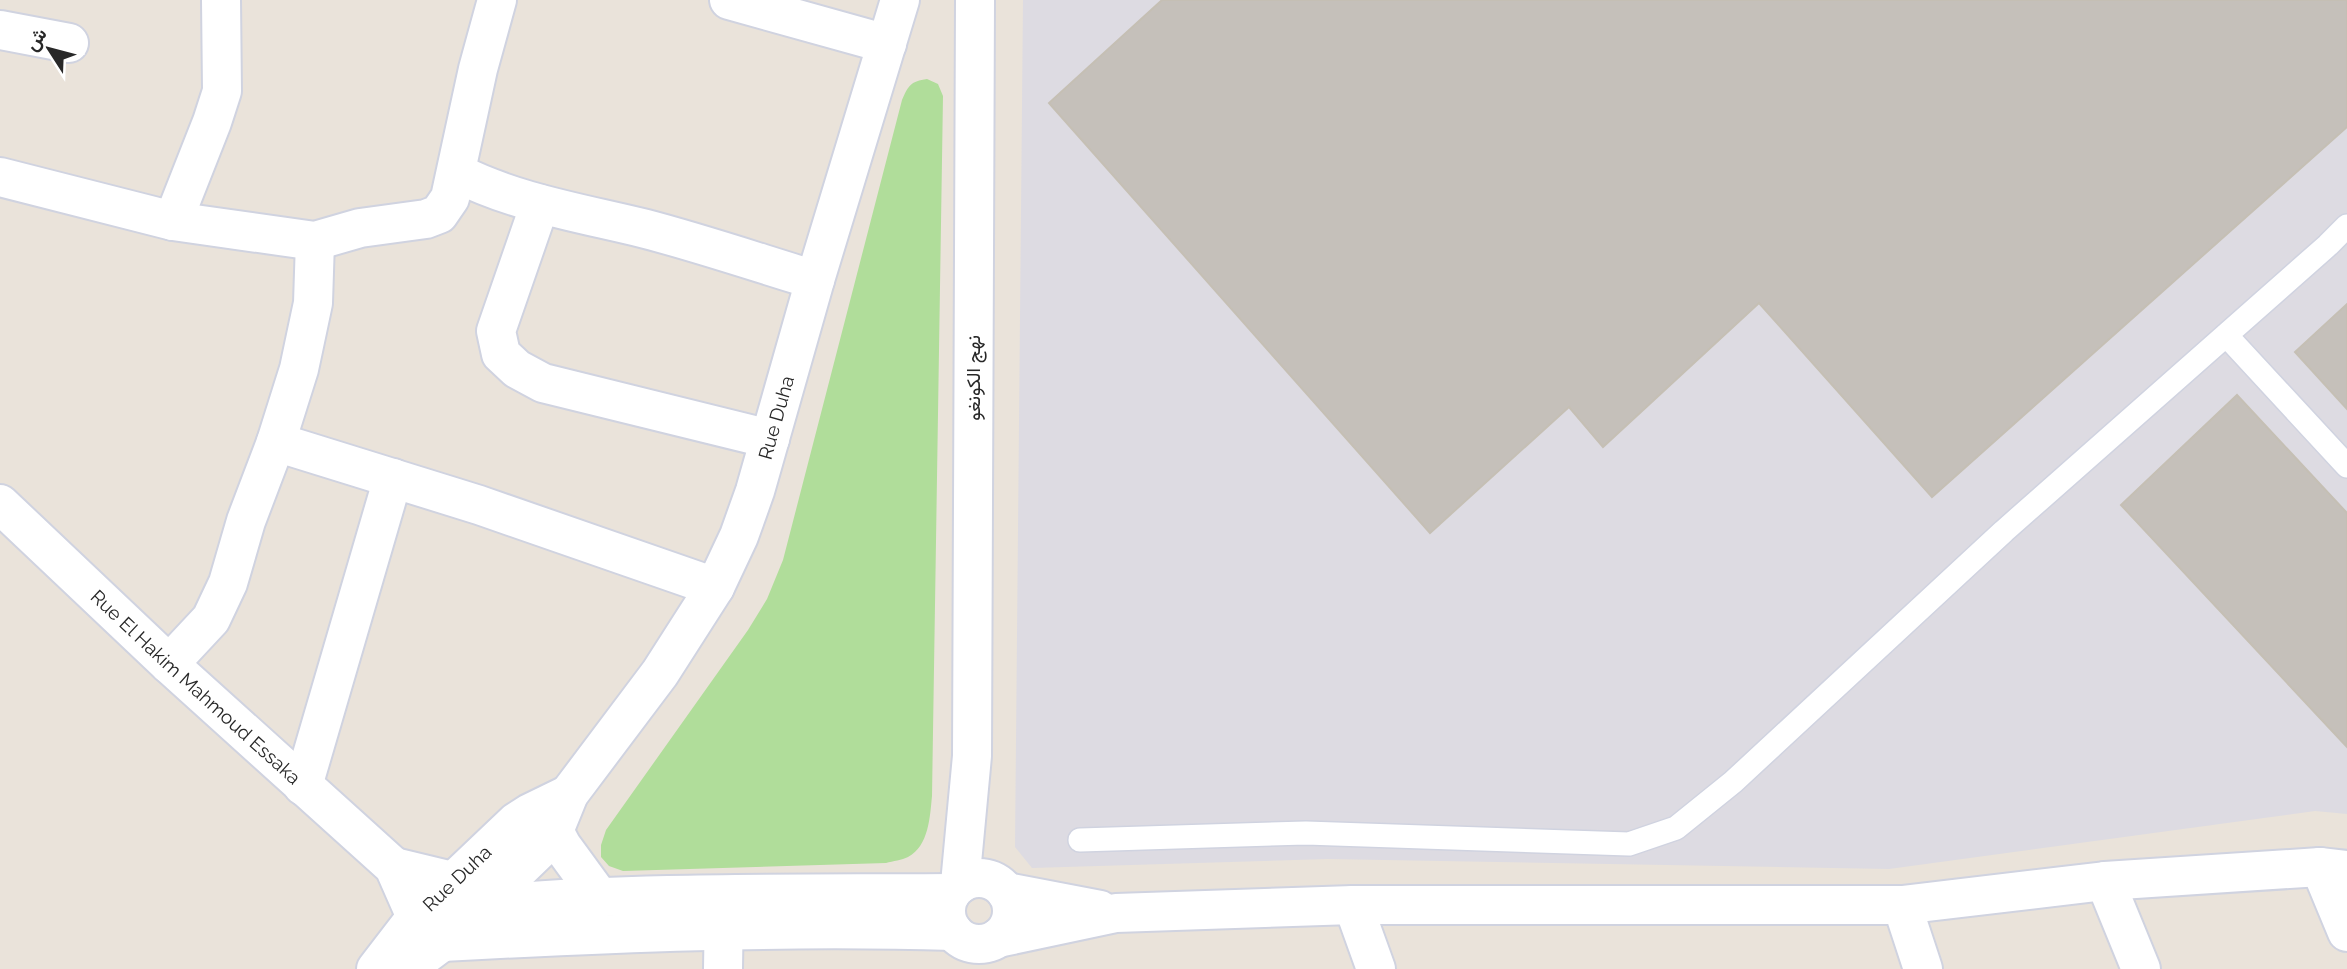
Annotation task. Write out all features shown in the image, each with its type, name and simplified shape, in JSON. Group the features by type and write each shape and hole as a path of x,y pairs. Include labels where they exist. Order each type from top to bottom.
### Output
{"street":[{"path":"173,222 222,91 221,0"},
{"path":"0,177 173,222 316,241 360,228 426,219 439,214 450,198 478,69 498,0"},
{"path":"729,0 887,44"},
{"name":"Rue Duha","path":"464,893 512,876 540,850 554,831 569,794 660,673 715,587 739,536 770,439 900,0"},
{"name":"نهج الكونغو","path":"975,0 972,756 978,888"},
{"path":"0,30 69,43"},
{"path":"457,173 489,189 649,230 815,280"},
{"path":"540,204 496,331 501,354 517,369 543,383 770,439"},
{"path":"169,664 211,620 228,583 246,521 276,442 299,369 313,303 316,241"},
{"path":"276,442 479,505 715,587"},
{"path":"303,786 393,478"},
{"name":"Rue El Hakim Mahmoud Essaka","path":"0,504 169,664 394,867"},
{"name":"Rue Duha","path":"429,930 464,893 516,822 569,794"},
{"path":"554,831 600,898"},
{"path":"394,867 464,893 540,899 600,898 872,929 974,945 1116,913 1353,905 1902,905 2105,881 2334,869 2347,932"},
{"path":"394,867 429,930"},
{"path":"2105,881 2141,969"},
{"path":"974,945 947,919 947,906 978,888"},
{"path":"974,945 1007,929 1012,916 1011,904 978,888"},
{"path":"376,969 429,930 602,933 724,913 978,888 1116,913"},
{"path":"1353,905 1376,969"},
{"path":"1902,905 1923,969"},
{"path":"723,969 724,913"},
{"path":"406,969 429,930"}],"lane":[{"path":"1080,840 1306,833 1629,844 1676,828 1733,782 2004,531 2347,226"},
{"path":"2226,335 2347,466"}],"shaded area":[{"path":"1023,0 2347,0 2347,814 2315,811 1889,869 1328,859 1032,868 1015,847"}],"green space":[{"path":"927,79 938,84 943,96 932,796 924,838 915,852 908,857 886,863 623,871 609,866 601,857 601,845 606,830 748,630 767,599 783,560 902,100 911,85"}],"building":[{"path":"1162,0 2347,0 2347,127 1932,497 1759,303 1603,447 1569,407 1430,533 1049,103"},
{"path":"2347,304 2347,409 2295,352"},
{"path":"2237,395 2347,513 2347,747 2121,505"}]}
